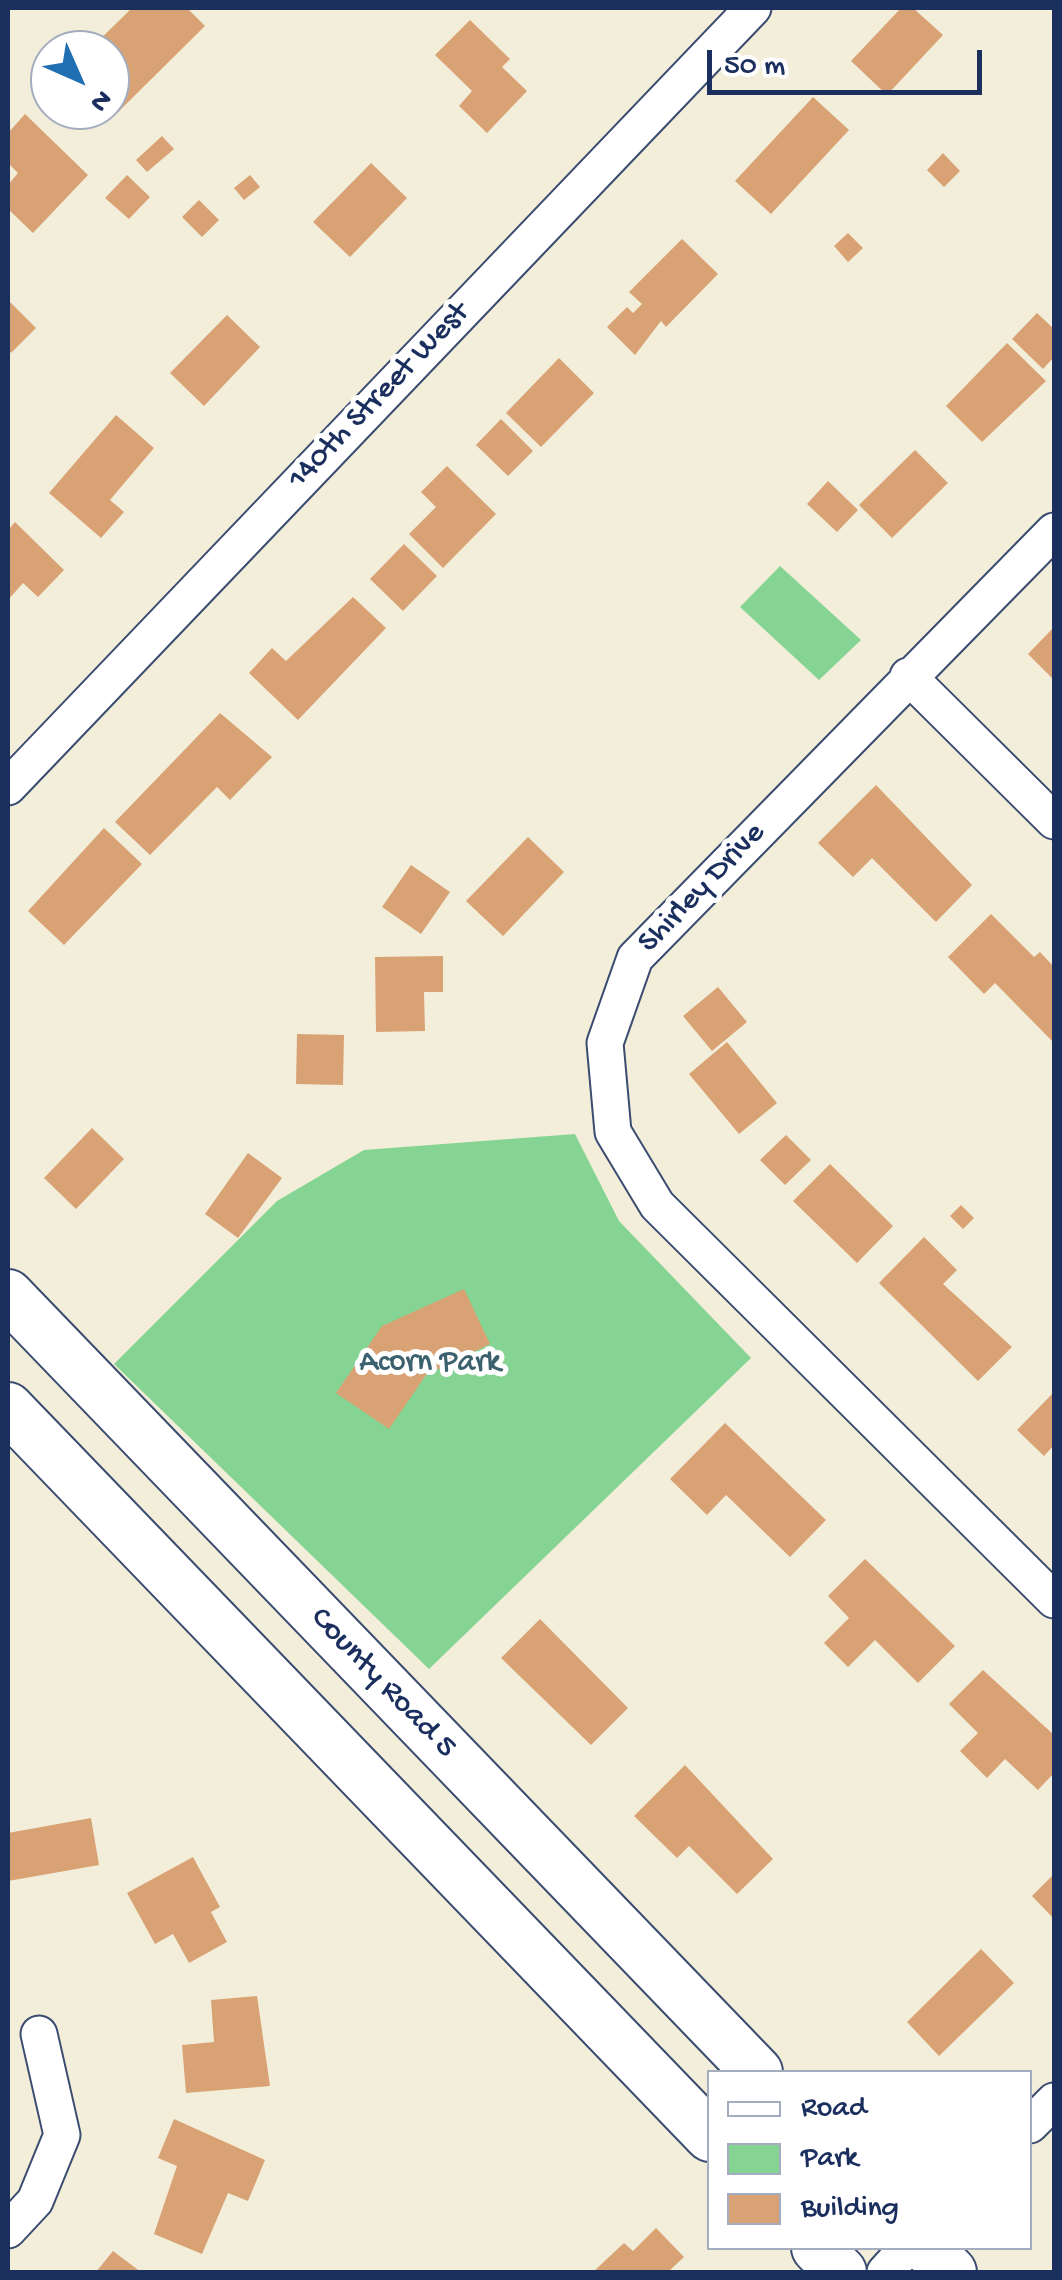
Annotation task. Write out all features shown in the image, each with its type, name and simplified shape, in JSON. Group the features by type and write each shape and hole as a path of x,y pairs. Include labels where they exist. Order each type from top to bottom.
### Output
{"main road":[{"name":"County Road 5","path":"8,1295 755,2070"},
{"path":"8,1408 707,2133"},
{"path":"819,2250 841,2272"},
{"path":"928,2250 952,2272"}],"street":[{"name":"140th Street West","path":"8,787 753,8"},
{"name":"Shirley Drive","path":"1054,530 636,958 605,1043 613,1132 658,1204 1054,1600"},
{"path":"908,676 1054,822"},
{"path":"8,2230 36,2202 62,2135 40,2034"},
{"path":"1032,2124 1054,2101"},
{"path":"884,2272 905,2250"}],"green space":[{"path":"780,566 861,640 819,680 740,607"},
{"name":"Acorn Park","path":"575,1134 619,1221 751,1358 429,1669 114,1364 277,1201 364,1150"}],"building":[{"path":"132,8 187,8 205,26 130,100 130,30 109,30"},
{"path":"901,8 913,8 943,35 887,95 851,61"},
{"path":"470,20 510,59 502,67 527,91 487,133 459,106 472,91 435,55"},
{"path":"813,97 849,130 771,214 735,181"},
{"path":"25,114 30,119 30,130 42,130 88,175 33,233 8,209 8,185 18,173 8,163 8,133"},
{"path":"162,136 174,149 147,172 136,160"},
{"path":"943,153 960,171 944,187 927,170"},
{"path":"371,163 407,198 350,257 313,222"},
{"path":"127,175 150,197 129,219 105,198"},
{"path":"250,175 260,187 244,200 234,188"},
{"path":"199,200 219,220 202,237 182,217"},
{"path":"848,233 863,248 848,262 834,246"},
{"path":"682,239 718,274 666,327 661,321 635,355 607,327 627,307 633,313 642,304 629,292"},
{"path":"10,302 36,328 11,353 8,349"},
{"path":"1037,313 1054,329 1054,357 1043,369 1012,339"},
{"path":"227,315 260,347 204,406 170,373"},
{"path":"1007,343 1046,381 982,442 946,406"},
{"path":"559,358 594,393 541,447 506,413"},
{"path":"116,415 154,448 110,500 124,512 101,538 49,493"},
{"path":"501,419 533,451 508,476 476,445"},
{"path":"915,450 948,483 892,538 859,505"},
{"path":"447,466 496,514 443,568 409,534 436,507 421,492"},
{"path":"828,481 858,510 837,532 807,504"},
{"path":"15,522 64,570 38,597 23,583 8,600 8,530"},
{"path":"404,544 437,576 403,611 370,579"},
{"path":"353,597 386,628 298,720 249,673 272,648 286,661"},
{"path":"1054,627 1054,680 1028,654"},
{"path":"220,713 272,757 230,800 217,787 150,855 115,822"},
{"path":"876,785 972,885 936,922 872,858 853,877 818,843"},
{"path":"104,828 142,864 64,945 28,911"},
{"path":"528,837 564,872 503,936 466,901"},
{"path":"411,865 450,892 421,934 382,907"},
{"path":"991,914 1034,957 1040,952 1054,967 1054,1043 995,983 984,994 948,957"},
{"path":"443,956 443,992 424,992 425,1031 376,1032 375,957"},
{"path":"718,987 747,1022 712,1051 683,1016"},
{"path":"297,1034 344,1035 343,1085 296,1084"},
{"path":"727,1042 777,1103 739,1134 689,1074"},
{"path":"92,1128 124,1159 76,1209 44,1178"},
{"path":"786,1135 811,1160 785,1185 760,1160"},
{"path":"248,1153 282,1178 238,1238 205,1214"},
{"path":"830,1164 893,1226 857,1263 793,1201"},
{"path":"961,1205 974,1218 963,1229 950,1216"},
{"path":"924,1237 957,1270 943,1284 1012,1347 978,1381 879,1283"},
{"path":"464,1289 490,1344 426,1375 389,1429 336,1393 382,1326"},
{"path":"1054,1392 1054,1445 1044,1456 1017,1430"},
{"path":"725,1423 826,1520 790,1557 726,1495 707,1515 670,1479"},
{"path":"865,1559 955,1646 918,1683 875,1640 848,1667 824,1643 849,1618 828,1596"},
{"path":"540,1619 628,1708 591,1745 501,1658"},
{"path":"983,1670 1054,1735 1054,1773 1038,1790 1005,1759 987,1778 960,1751 978,1733 949,1704"},
{"path":"685,1765 773,1859 737,1894 689,1846 677,1858 634,1816"},
{"path":"91,1818 99,1865 8,1881 8,1833"},
{"path":"193,1857 220,1907 211,1912 227,1942 189,1963 173,1934 155,1944 127,1893"},
{"path":"1054,1874 1054,1919 1032,1896"},
{"path":"981,1949 1014,1983 939,2056 907,2022"},
{"path":"257,1996 270,2086 186,2093 182,2045 214,2042 211,2000"},
{"path":"174,2119 265,2160 248,2201 228,2193 202,2254 154,2234 177,2166 158,2158"},
{"path":"656,2228 684,2257 668,2272 593,2272 624,2243 633,2251"},
{"path":"113,2251 141,2272 96,2272"}]}
